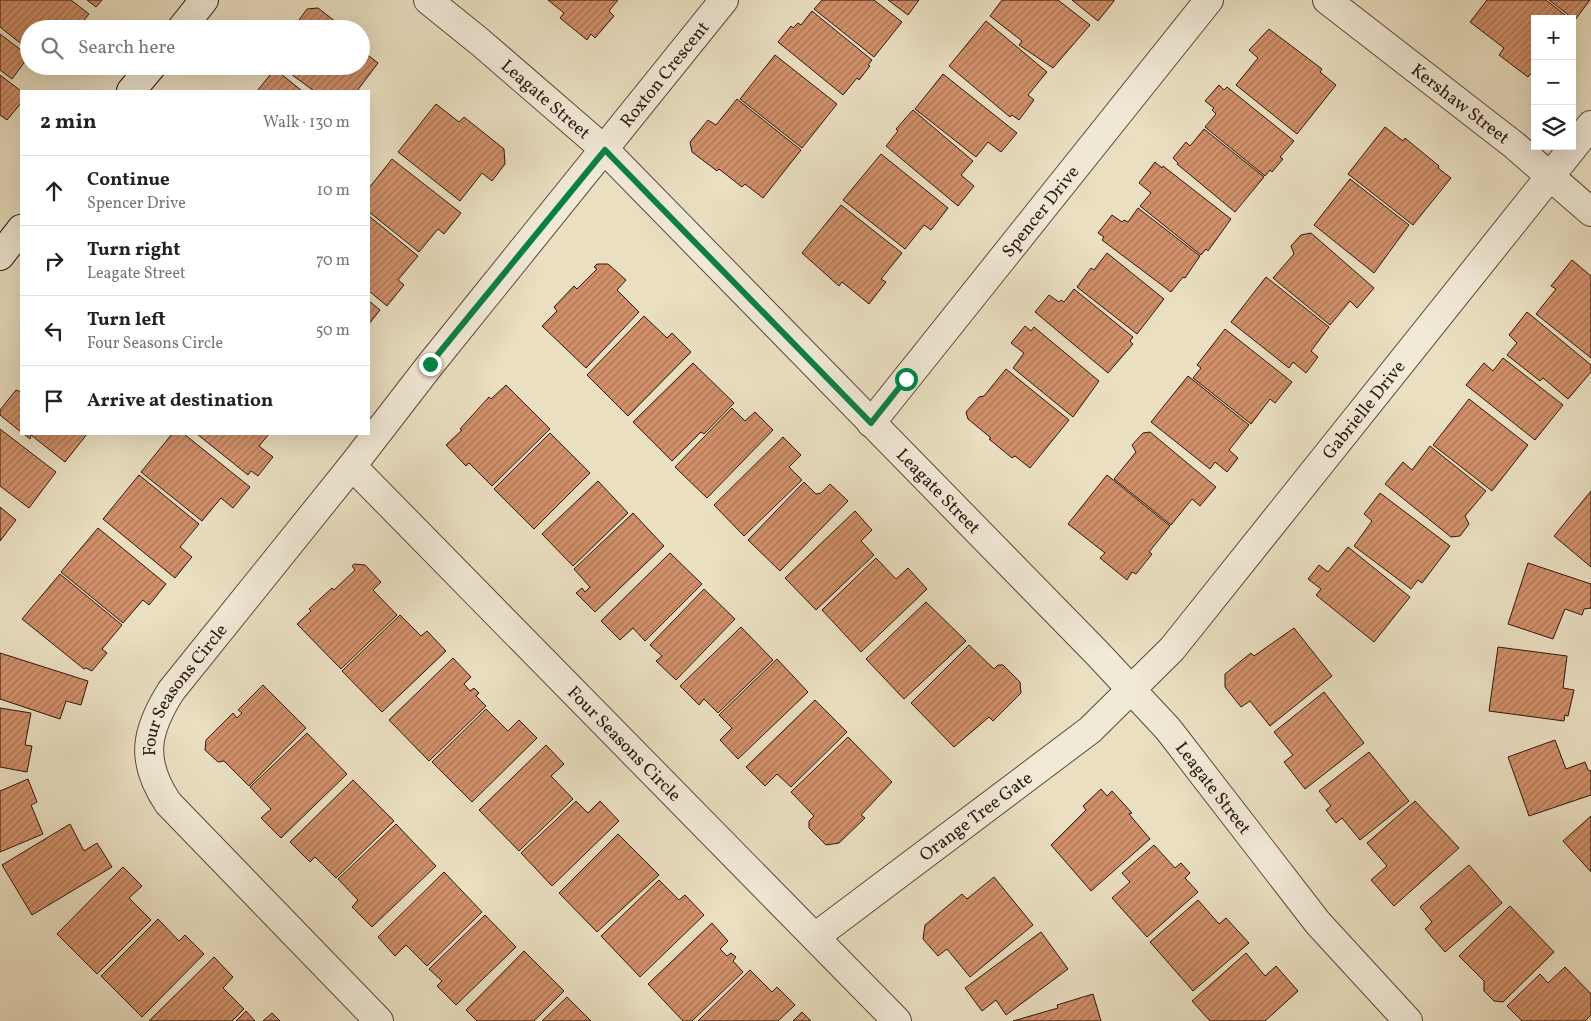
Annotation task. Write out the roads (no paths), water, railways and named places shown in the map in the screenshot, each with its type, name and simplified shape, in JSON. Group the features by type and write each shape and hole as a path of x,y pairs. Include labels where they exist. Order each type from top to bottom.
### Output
{"street":[{"path":"188,20 204,0"},
{"name":"Leagate Street","path":"428,0 480,42 605,150 1131,690 1168,729 1318,923 1408,1021"},
{"name":"Roxton Crescent","path":"605,150 724,0"},
{"name":"Spencer Drive","path":"871,423 1209,0"},
{"name":"Kershaw Street","path":"1327,0 1514,145 1591,212"},
{"path":"133,90 145,75"},
{"name":"Gabrielle Drive","path":"1131,690 1172,649 1591,125"},
{"name":"Four Seasons Circle","path":"379,1021 168,803 154,779 149,755 149,738 154,723 171,691 352,466 430,364 605,150"},
{"path":"0,256 20,230"},
{"name":"Four Seasons Circle","path":"352,466 897,1021"},
{"name":"Orange Tree Gate","path":"815,937 1090,730 1131,690"}]}
